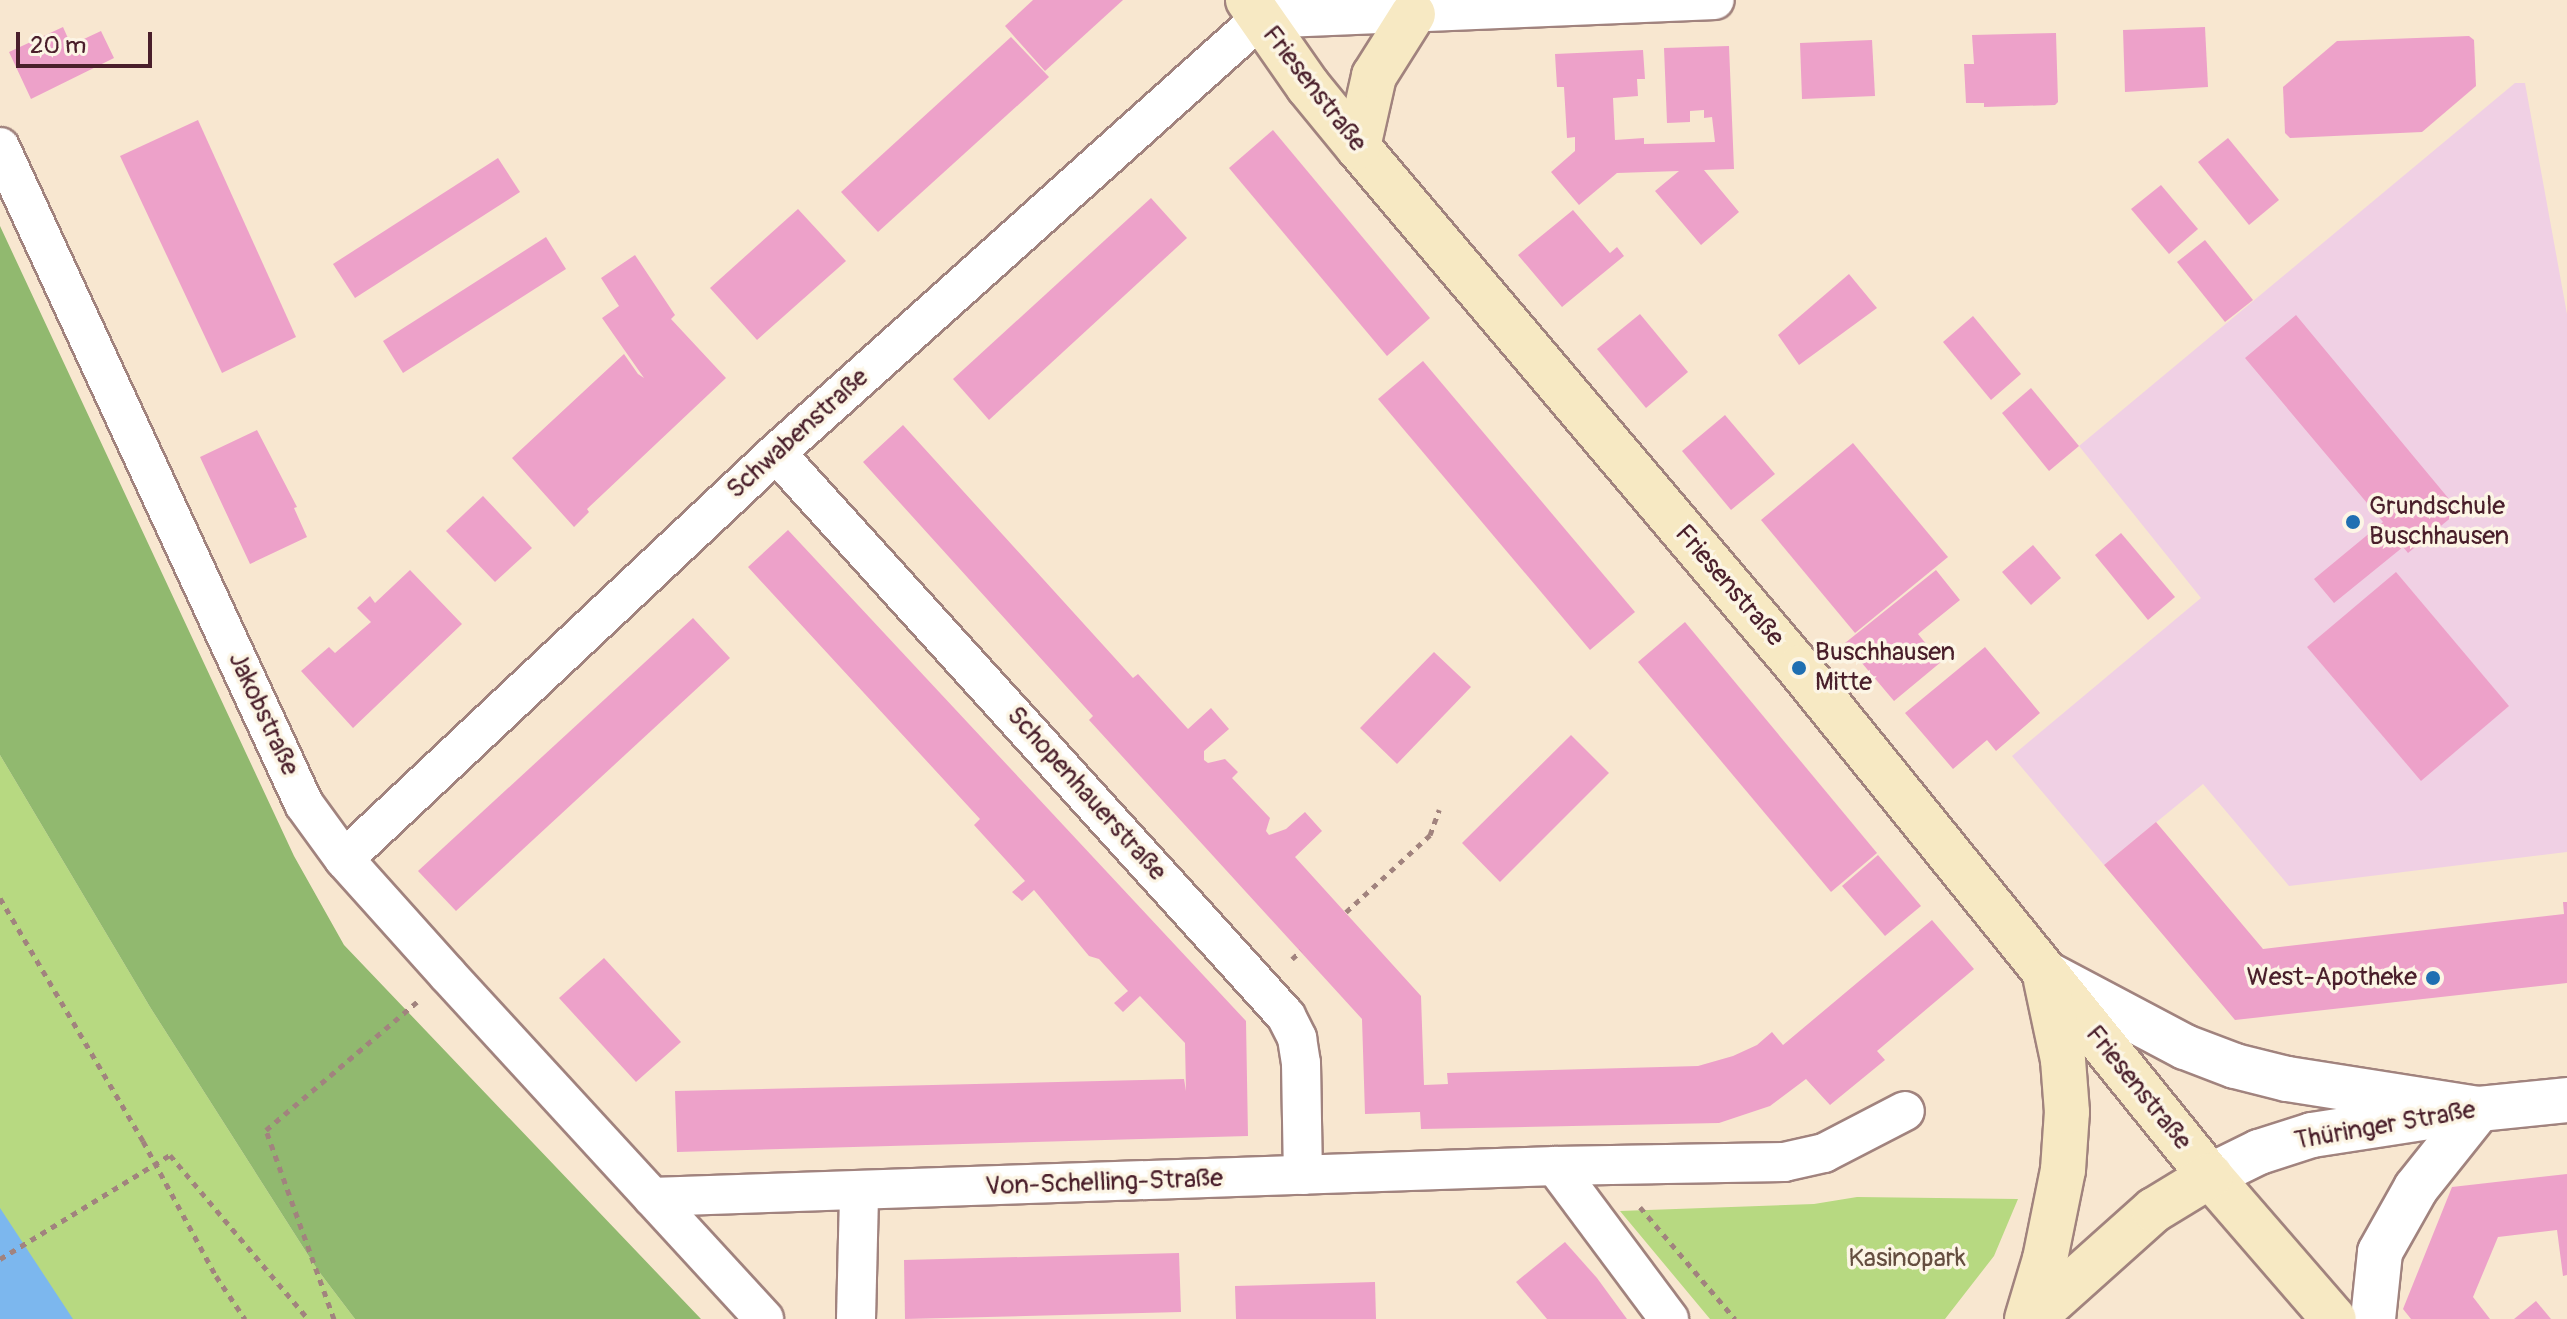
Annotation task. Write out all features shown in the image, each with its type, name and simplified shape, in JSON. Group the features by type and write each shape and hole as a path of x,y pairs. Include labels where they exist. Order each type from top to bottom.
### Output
{"main road":[{"name":"Friesenstraße","path":"1254,10 1358,147 1799,668 2210,1176 2334,1319"},
{"path":"1358,147 1374,76 1413,14"},
{"path":"2030,1319 2063,1170 2067,1112 2063,1060 2045,973"},
{"path":"2030,1319 2154,1210 2210,1176"}],"street":[{"path":"1254,10 1413,14 1715,0"},
{"name":"Schwabenstraße","path":"344,859 1254,10"},
{"name":"Jakobstraße","path":"0,147 304,804 344,859 764,1319"},
{"name":"Schopenhauerstraße","path":"776,453 1286,1016 1297,1038 1301,1063 1303,1175"},
{"path":"2045,973 2140,1026 2235,1066 2287,1079 2479,1109 2416,1188 2380,1252 2373,1319"},
{"name":"Thüringer Straße","path":"2210,1176 2259,1152 2312,1135 2479,1109 2567,1100"},
{"name":"Von-Schelling-Straße","path":"652,1197 1555,1166 1784,1162 1824,1153 1905,1111"},
{"path":"1555,1166 1669,1319"},
{"path":"856,1319 859,1192"}],"path":[{"path":"1346,912 1430,835 1439,810"},
{"path":"0,898 245,1319"},
{"path":"334,1319 266,1130 448,975"},
{"path":"0,1259 170,1155 308,1319"}],"shaded area":[{"name":"Grundschule Buschhausen","path":"2515,83 2525,83 2567,314 2567,852 2289,886 2203,784 2104,865 2012,756 2201,598 2079,446"}],"green space":[{"path":"0,226 294,856 344,945 701,1319 355,1319 317,1269 150,1007 0,755"},
{"path":"0,755 150,1007 317,1269 355,1319 0,1319"},
{"name":"Kasinopark","path":"1857,1197 2018,1199 1994,1256 1945,1319 1710,1319 1620,1211 1814,1204"}],"water":[{"path":"0,1208 73,1319 0,1319"}],"building":[{"path":"1033,0 1123,0 1045,71 1005,26"},
{"path":"63,27 71,45 101,31 114,58 31,99 9,52"},
{"path":"2205,27 2208,87 2125,92 2123,30"},
{"path":"2056,33 2058,102 2055,105 1984,107 1984,103 1966,103 1964,64 1974,64 1972,35"},
{"path":"2469,36 2474,40 2476,86 2422,132 2290,138 2285,133 2283,87 2337,41"},
{"path":"1011,37 1049,77 878,232 841,192"},
{"path":"1872,40 1875,96 1802,99 1800,43"},
{"path":"1729,46 1734,169 1704,170 1739,212 1701,245 1655,191 1679,171 1617,173 1579,205 1551,172 1575,151 1575,137 1567,138 1564,87 1557,87 1555,54 1643,50 1645,79 1637,79 1638,96 1613,98 1615,140 1644,138 1644,144 1715,142 1712,117 1704,118 1704,110 1690,111 1690,122 1667,123 1664,48"},
{"path":"198,120 296,337 222,373 120,156"},
{"path":"1273,130 1430,318 1387,356 1229,168"},
{"path":"2228,138 2279,200 2249,225 2198,162"},
{"path":"498,158 520,192 355,298 333,264"},
{"path":"2161,185 2198,229 2169,254 2131,209"},
{"path":"1151,198 1187,238 989,420 953,379"},
{"path":"798,209 846,261 757,340 710,288"},
{"path":"1573,210 1610,253 1617,247 1624,256 1562,307 1518,255"},
{"path":"546,237 566,269 403,373 383,341"},
{"path":"2205,240 2253,300 2225,322 2177,262"},
{"path":"635,255 675,315 671,319 726,378 587,509 589,512 574,527 512,458 624,354 644,378 602,318 619,306 601,278"},
{"path":"1849,274 1877,308 1799,365 1778,335"},
{"path":"1640,314 1688,372 1646,408 1597,349"},
{"path":"2296,315 2459,511 2408,553 2403,547 2334,603 2314,579 2383,522 2245,358"},
{"path":"1973,316 2021,374 1991,400 1943,342"},
{"path":"1423,361 1635,612 1590,650 1378,399"},
{"path":"2031,388 2079,446 2049,471 2002,413"},
{"path":"1725,415 1775,474 1731,510 1682,451"},
{"path":"903,425 1133,678 1138,674 1188,729 1211,708 1229,729 1204,751 1204,760 1208,763 1225,759 1238,772 1232,778 1270,818 1266,831 1269,835 1286,829 1305,812 1322,831 1295,857 1421,996 1424,1085 1448,1084 1447,1073 1698,1066 1757,1045 1772,1032 1783,1045 1932,920 1974,969 1877,1051 1885,1060 1830,1105 1806,1079 1770,1106 1719,1123 1421,1129 1420,1112 1365,1114 1362,1019 1089,720 1093,716 863,462"},
{"path":"257,430 297,507 294,508 307,537 250,564 200,457"},
{"path":"1853,443 1948,557 1855,633 1761,520"},
{"path":"483,496 532,548 495,582 446,531"},
{"path":"788,530 1246,1021 1248,1136 677,1152 675,1091 1184,1079 1186,1091 1185,1043 1140,996 1123,1012 1114,1003 1128,991 1099,959 1089,956 1034,890 1022,901 1012,892 1025,881 974,825 980,819 748,567"},
{"path":"2121,533 2175,597 2148,620 2095,555"},
{"path":"2033,545 2061,578 2031,605 2002,572"},
{"path":"410,570 462,624 353,728 301,671 329,647 335,653 371,622 357,608 370,596 375,603"},
{"path":"1936,570 1960,600 1918,634 1941,662 1894,701 1845,643"},
{"path":"2396,572 2509,706 2421,781 2307,647"},
{"path":"693,618 730,658 456,911 418,871"},
{"path":"1685,622 1877,853 1831,892 1638,662"},
{"path":"1985,647 2040,713 1996,751 1987,740 1953,769 1905,713"},
{"path":"1434,652 1471,687 1397,764 1360,728"},
{"path":"1571,735 1609,773 1500,882 1462,843"},
{"path":"2156,822 2263,949 2564,914 2563,902 2567,902 2567,983 2235,1020 2104,865"},
{"path":"1878,855 1921,906 1885,936 1842,886"},
{"path":"604,958 681,1042 636,1082 559,998"},
{"path":"2567,1174 2567,1275 2563,1276 2557,1230 2498,1237 2473,1297 2490,1319 2411,1319 2403,1309 2452,1187"},
{"path":"1565,1242 1627,1319 1547,1319 1516,1282"},
{"path":"1179,1253 1181,1312 905,1319 904,1260"},
{"path":"1375,1282 1376,1319 1236,1319 1235,1286"},
{"path":"2536,1301 2551,1319 2514,1319"}],"place":[{"name":"Grundschule Buschhausen","path":"2353,522"},
{"name":"Buschhausen Mitte","path":"1799,668"},
{"name":"West-Apotheke","path":"2433,978"}]}
